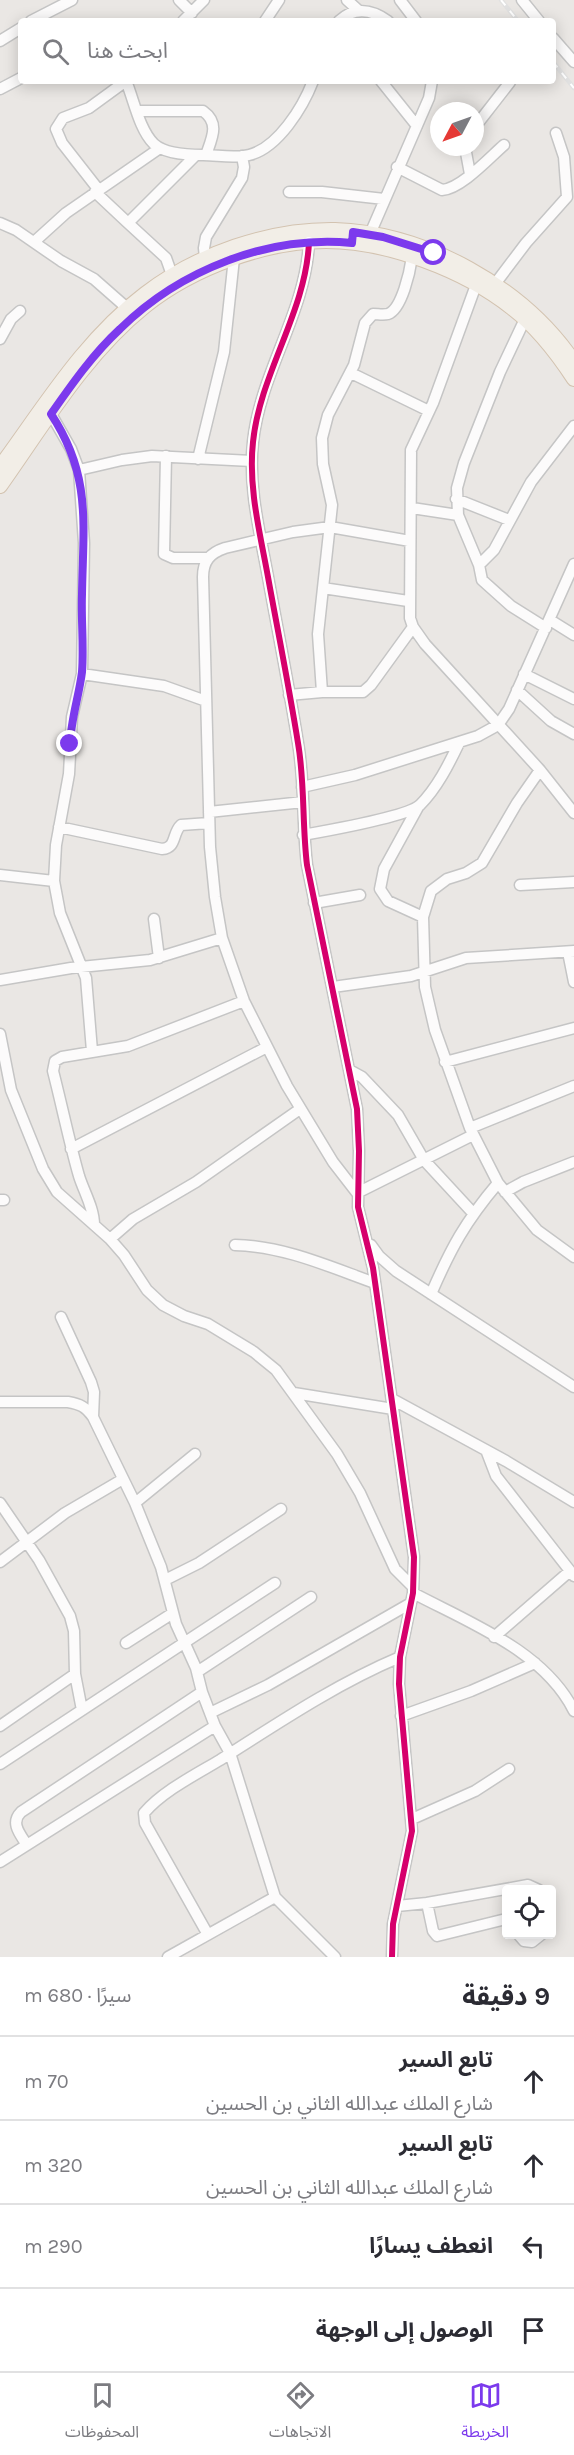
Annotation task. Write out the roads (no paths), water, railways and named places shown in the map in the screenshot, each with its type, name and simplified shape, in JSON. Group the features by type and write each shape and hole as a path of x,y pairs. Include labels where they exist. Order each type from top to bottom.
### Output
{"main road":[{"path":"0,486 51,414 60,394 89,347 127,308 172,275 205,258 237,246 271,238 321,231 353,238 441,268 501,300 525,319 548,344 574,380"},
{"path":"0,467 98,351 146,305 197,274 234,258 260,251 370,234 434,253 462,265 495,284 530,310 573,358"}],"street":[{"path":"38,18 72,0"},
{"path":"179,0 188,17 204,0"},
{"path":"267,18 279,0"},
{"path":"347,0 358,10"},
{"path":"400,0 414,18"},
{"path":"522,0 537,18"},
{"path":"343,18 358,10 371,12 382,18"},
{"path":"0,41 18,30"},
{"path":"556,41 574,62"},
{"path":"0,89 18,80"},
{"path":"122,84 89,108 63,118 56,129 62,143 96,190 166,258 172,275"},
{"path":"127,84 148,137 160,148 201,155 242,156 259,150 278,135 293,119 312,84"},
{"path":"383,84 417,126"},
{"path":"370,234 431,92 432,84"},
{"path":"484,116 508,84"},
{"path":"128,223 201,155 214,129 213,121 203,111 138,111"},
{"path":"495,284 570,199 564,157 556,133"},
{"path":"398,167 442,190 450,189 504,145"},
{"path":"34,242 52,224 96,190 160,148"},
{"path":"205,258 206,237 242,178 244,167 242,156"},
{"path":"467,156 470,174"},
{"path":"289,192 322,192 384,199"},
{"path":"0,223 94,279 127,308"},
{"path":"309,242 302,285 259,407 252,461 260,539 298,743 303,835 314,903 357,1108 359,1151 357,1193 375,1283 414,1557 412,1594 400,1657 401,1716 412,1819 410,1845 389,1956"},
{"path":"322,692 318,634 332,505 323,464 322,438 328,415 351,372 365,323 373,314 387,314 394,309 408,277 412,257"},
{"path":"198,459 224,352 234,258"},
{"path":"476,285 429,411 411,450 412,507 408,601 413,627 425,644 573,809"},
{"path":"0,339 11,319 20,311"},
{"path":"525,319 500,372 459,476 456,499 458,515 479,566 482,580 491,590 520,612 574,634"},
{"path":"351,372 429,411"},
{"path":"51,414 71,449 79,470 84,543 82,674 72,717 69,774 59,826 54,881 60,913 83,967 92,1051"},
{"path":"479,566 494,550 531,482 574,426"},
{"path":"79,470 122,460 166,456 252,461"},
{"path":"166,456 164,554 173,558 208,558"},
{"path":"456,499 509,520"},
{"path":"412,507 458,515"},
{"path":"357,1193 333,1162 300,1109 267,1047 244,1001 222,938 214,897 209,818 202,577 208,558 215,551 293,532 330,527 410,541"},
{"path":"302,787 355,776 488,732 498,725 505,716 574,564"},
{"path":"322,588 408,601"},
{"path":"289,695 322,692 358,693 367,689 413,627"},
{"path":"82,674 164,686 206,701"},
{"path":"524,674 574,699"},
{"path":"517,690 550,721 574,734"},
{"path":"423,916 388,901 380,889 384,869 418,807 444,772 459,742"},
{"path":"540,770 517,803 488,856 474,868 447,879 431,891 423,916 425,972 428,1006 471,1132 501,1188 537,1230 574,1257"},
{"path":"59,826 167,849 172,845 175,833 181,825 303,802"},
{"path":"303,835 370,821 418,807"},
{"path":"0,874 54,881"},
{"path":"520,885 574,882"},
{"path":"314,903 360,895"},
{"path":"154,919 159,958"},
{"path":"0,980 159,958 222,938"},
{"path":"333,987 404,977 466,958 571,951 574,982"},
{"path":"94,1225 93,1211 85,1195 71,1149 53,1065 62,1057 128,1046 244,1001"},
{"path":"446,1062 574,1029"},
{"path":"0,1034 11,1090 49,1181 75,1209 110,1239 124,1255 147,1290 163,1305 184,1316 208,1324 254,1352 276,1370 337,1454 354,1483 395,1569 412,1594 525,1654 551,1676 564,1693 574,1712"},
{"path":"71,1149 267,1047"},
{"path":"351,1071 362,1077 398,1115 424,1160 473,1213"},
{"path":"357,1193 424,1160 471,1132 574,1086"},
{"path":"110,1239 133,1219 196,1182 300,1109"},
{"path":"431,1294 453,1243 473,1213 501,1188 574,1162"},
{"path":"368,1240 379,1257 396,1271 574,1387"},
{"path":"235,1245 267,1247 375,1283"},
{"path":"61,1317 92,1382 93,1416"},
{"path":"294,1394 393,1404 486,1450 574,1502"},
{"path":"0,1402 68,1402 87,1408 93,1416 135,1503 165,1580 173,1613 197,1672 202,1692 230,1753 274,1897 335,1957"},
{"path":"486,1450 496,1476 572,1573 494,1637"},
{"path":"135,1503 195,1454"},
{"path":"0,1562 65,1513 123,1479"},
{"path":"0,1503 27,1540 70,1616 74,1631 75,1674 82,1710"},
{"path":"165,1580 199,1563 281,1509"},
{"path":"0,1764 275,1583"},
{"path":"210,1713 268,1686 412,1594"},
{"path":"197,1672 311,1597"},
{"path":"126,1643 173,1613"},
{"path":"207,1933 145,1823 144,1813 184,1782 230,1753 340,1686 400,1657"},
{"path":"401,1716 535,1663"},
{"path":"0,1726 75,1674"},
{"path":"27,1845 16,1825 16,1819 21,1812 202,1692"},
{"path":"0,1862 216,1726"},
{"path":"412,1819 475,1791 509,1769"},
{"path":"397,1906 502,1890"},
{"path":"168,1957 274,1897"},
{"path":"427,1903 433,1931 437,1936 502,1920"},
{"path":"523,1939 532,1942 536,1939"}],"railway":[{"path":"501,0 516,18"},
{"path":"556,66 574,88"}]}
